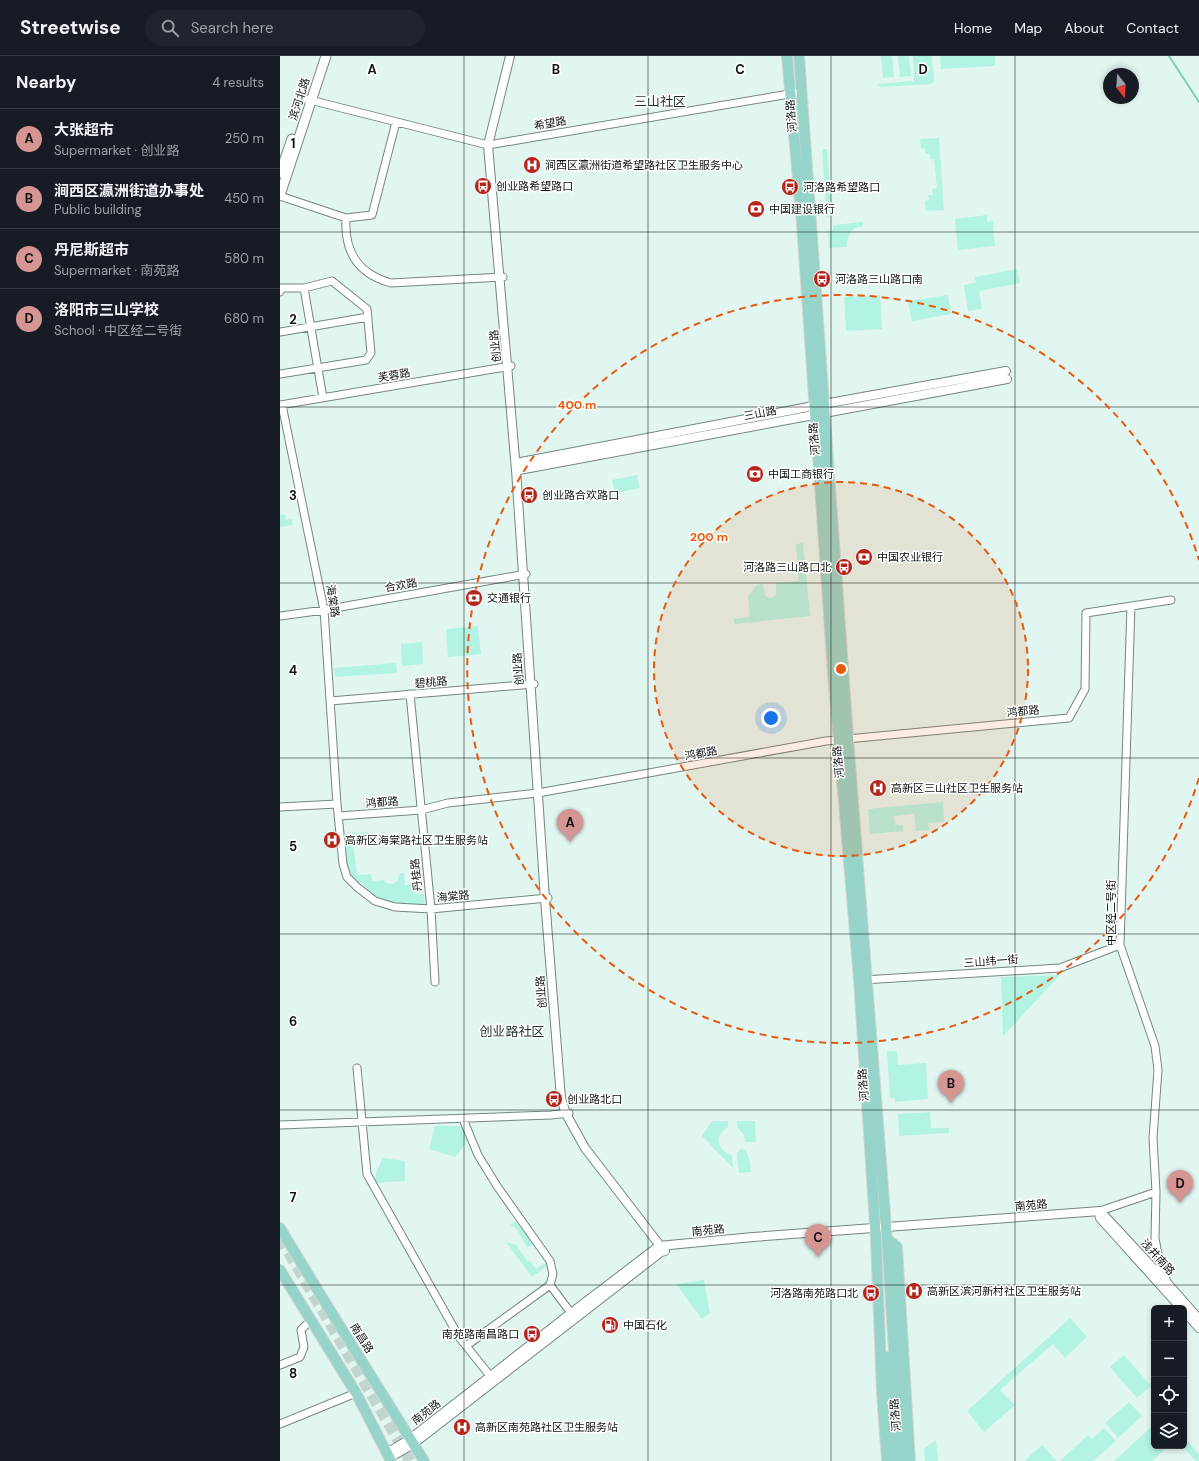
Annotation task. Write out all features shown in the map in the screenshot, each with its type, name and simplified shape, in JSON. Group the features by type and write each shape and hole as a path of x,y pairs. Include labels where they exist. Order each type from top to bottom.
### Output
{"main road":[{"name":"滨河北路","path":"280,195 308,100 319,56"},
{"name":"滨河北路","path":"280,173 326,56"},
{"name":"河洛路","path":"787,56 819,409"},
{"name":"河洛路","path":"799,56 832,672 843,739 886,1233 897,1247 893,1323 910,1461"},
{"name":"河洛路","path":"863,980 887,1461"},
{"name":"南昌路","path":"280,1228 424,1461"},
{"path":"280,1270 356,1393 388,1458"},
{"name":"河洛路","path":"877,1280 893,1323"},
{"path":"893,1323 894,1461"},
{"path":"893,1323 901,1461"}],"street":[{"name":"创业路","path":"510,56 490,144 518,466 560,1098 587,1146 663,1242 662,1249"},
{"name":"创业路","path":"490,144 514,56"},
{"name":"希望路","path":"308,100 490,144 801,92"},
{"path":"280,195 346,218 372,214 396,122"},
{"path":"346,218 345,230 348,245 355,259 366,272 379,280 391,283 501,278"},
{"path":"280,292 282,288 304,288 332,282 367,310 371,353 366,360 280,374"},
{"path":"304,288 322,398"},
{"path":"280,332 368,317"},
{"name":"芙蓉路","path":"281,405 509,366"},
{"name":"三山路","path":"518,466 1006,375"},
{"name":"海棠路","path":"281,405 324,610 338,816 343,864 347,877 375,901 394,907 431,909 547,898"},
{"name":"合欢路","path":"280,616 324,610 525,575"},
{"path":"1132,606 1171,600"},
{"name":"鸿都路","path":"338,816 421,810 448,803 540,792 843,739 1069,718 1085,689 1086,613 1132,606"},
{"name":"中区经二号街","path":"1132,606 1120,945 1155,1046 1158,1070 1153,1138 1156,1194 1155,1238 1160,1266 1168,1284"},
{"name":"碧桃路","path":"330,701 532,684"},
{"name":"丹桂路","path":"410,694 431,909 434,982"},
{"path":"280,808 337,804"},
{"name":"三山纬一街","path":"863,980 1060,968 1120,945"},
{"path":"357,1068 367,1174 459,1337 490,1377"},
{"path":"280,1125 568,1114"},
{"path":"463,1119 478,1155 497,1186 550,1261 554,1274 550,1285 466,1346"},
{"path":"1101,1213 1156,1194"},
{"name":"南苑路","path":"412,1442 490,1377 571,1313 662,1249 753,1237 875,1231 886,1233 1101,1213"},
{"name":"浅井南路","path":"1101,1213 1199,1319"},
{"name":"浅井南路","path":"1101,1213 1178,1305"},
{"name":"南苑路","path":"388,1458 412,1442 662,1249"},
{"path":"550,1285 571,1313"},
{"path":"1187,1314 1199,1328"},
{"path":"280,1365 300,1357 304,1347 301,1330 306,1325"},
{"path":"280,1424 356,1393"}],"green space":[{"path":"881,56 892,56 894,77 883,78"},
{"path":"898,56 909,56 911,76 900,77"},
{"path":"913,56 932,56 934,81 932,84 881,87 877,84 914,81"},
{"path":"940,56 995,56 995,66 941,69"},
{"path":"939,138 944,210 926,211 925,201 929,200 928,195 933,195 932,189 937,188 934,159 930,159 930,154 925,154 925,148 921,149 920,139"},
{"path":"822,149 827,149 832,216 827,217"},
{"path":"987,215 987,222 993,221 995,246 958,250 955,219"},
{"path":"863,222 863,226 855,228 850,232 847,247 829,248 828,231 833,230 833,225"},
{"path":"1017,269 1020,283 979,291 982,309 968,311 964,285 976,283 975,277"},
{"path":"880,295 882,329 846,331 844,297"},
{"path":"948,295 951,314 912,321 908,301"},
{"path":"637,475 640,488 615,493 612,480"},
{"path":"285,514 286,520 292,519 293,525 280,527 280,515"},
{"path":"803,543 810,616 735,624 734,619 750,617 748,596 757,585 763,584 765,596 771,598 776,595 776,583 799,581 796,544"},
{"path":"478,626 481,654 448,657 446,629"},
{"path":"422,642 423,664 402,666 401,644"},
{"path":"396,663 397,673 335,677 334,668"},
{"path":"943,802 944,822 928,823 929,830 916,831 914,814 894,816 895,825 903,825 903,831 870,834 868,809"},
{"path":"368,832 369,840 353,842 357,875 371,874 372,881 384,880 387,883 393,884 398,880 400,873 404,873 405,885 414,885 415,894 424,894 425,904 397,904 376,897 349,873 343,834"},
{"path":"1060,975 1003,1036 1001,977"},
{"path":"887,1051 897,1051 898,1065 926,1063 928,1099 895,1102 895,1098 890,1098"},
{"path":"930,1112 931,1128 949,1128 949,1133 899,1136 898,1114"},
{"path":"712,1121 728,1121 728,1127 721,1134 719,1142 723,1150 732,1155 733,1168 702,1136"},
{"path":"737,1121 755,1121 756,1142 745,1142 744,1135 737,1127"},
{"path":"435,1126 458,1126 463,1128 466,1137 465,1144 455,1157 429,1149"},
{"path":"742,1148 748,1156 751,1172 739,1173 737,1153"},
{"path":"383,1158 405,1161 405,1181 374,1183 377,1170"},
{"path":"516,1221 533,1244 529,1247 527,1247 516,1229 510,1225"},
{"path":"506,1242 516,1245 528,1262 530,1261 536,1269 545,1263 547,1266 532,1277"},
{"path":"704,1280 710,1313 702,1319 676,1284"},
{"path":"1070,1318 1087,1337 1065,1358 1053,1344 1000,1390 1015,1405 984,1432 967,1411"},
{"path":"1124,1355 1151,1386 1137,1398 1110,1367"},
{"path":"1129,1402 1142,1416 1118,1438 1105,1423"},
{"path":"1104,1428 1116,1441 1093,1461 1060,1461 1088,1435 1092,1439"},
{"path":"1150,1428 1151,1449 1165,1449 1152,1461 1114,1461"},
{"path":"936,1440 938,1461 925,1461 924,1449"},
{"path":"1187,1440 1199,1454 1199,1461 1196,1461 1185,1449 1187,1449"},
{"path":"1042,1445 1057,1461 1024,1461"}],"waterway":[{"path":"1169,56 1199,102"}],"tunnel":[{"path":"280,1238 410,1461"}],"place":[{"name":"涧西区瀛洲街道希望路社区卫生服务中心","path":"532,165"},
{"name":"创业路希望路口","path":"483,186"},
{"name":"河洛路希望路口","path":"790,187"},
{"name":"中国建设银行","path":"756,209"},
{"name":"河洛路三山路口南","path":"822,279"},
{"name":"中国工商银行","path":"755,474"},
{"name":"创业路合欢路口","path":"529,495"},
{"name":"中国农业银行","path":"864,557"},
{"name":"河洛路三山路口北","path":"844,567"},
{"name":"交通银行","path":"474,598"},
{"name":"高新区三山社区卫生服务站","path":"878,788"},
{"name":"高新区海棠路社区卫生服务站","path":"332,840"},
{"name":"大张超市","path":"570,842"},
{"name":"创业路北口","path":"554,1099"},
{"name":"涧西区瀛洲街道办事处","path":"951,1103"},
{"name":"洛阳市三山学校","path":"1180,1203"},
{"name":"丹尼斯超市","path":"818,1257"},
{"name":"高新区滨河新村社区卫生服务站","path":"914,1291"},
{"name":"河洛路南苑路口北","path":"871,1293"},
{"name":"中国石化","path":"610,1325"},
{"name":"南苑路南昌路口","path":"532,1334"},
{"name":"高新区南苑路社区卫生服务站","path":"462,1427"}],"district":[{"name":"三山社区","path":"660,101"},
{"name":"创业路社区","path":"512,1031"}]}
